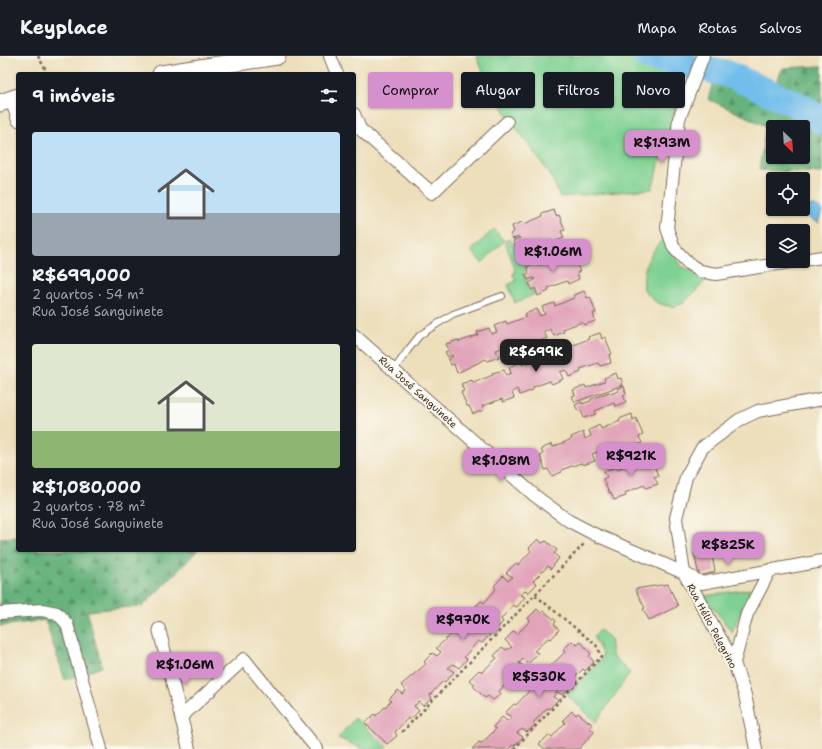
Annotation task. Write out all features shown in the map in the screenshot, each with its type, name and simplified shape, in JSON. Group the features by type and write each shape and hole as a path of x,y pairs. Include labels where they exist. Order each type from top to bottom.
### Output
{"main road":[{"path":"174,72 277,56"}],"street":[{"path":"330,56 336,72"},
{"path":"703,56 679,119 667,228 674,248 689,264 700,271 716,274 766,266"},
{"path":"10,100 16,115"},
{"path":"356,119 360,129 432,193 506,122"},
{"path":"810,259 822,257"},
{"name":"Rua José Sanguinete","path":"356,337 534,495 569,521 594,534 684,573 702,583 822,561"},
{"path":"684,573 676,518 686,477 702,448 739,420 758,411 822,399"},
{"path":"734,663 748,614 770,570"},
{"name":"Rua Hélio Pelegrino","path":"684,573 734,663 745,696 756,749"},
{"path":"0,613 42,610 57,613 67,624 101,749"},
{"path":"159,629 188,749"},
{"path":"180,717 244,659 317,749"}],"lane":[{"path":"394,370 420,336 453,314 502,296"}],"path":[{"path":"38,56 47,72"},
{"path":"402,732 594,534"},
{"path":"514,749 602,656 596,645 535,595"}],"green space":[{"path":"476,56 691,56 685,76 685,72 622,72 622,108 676,108 652,189 560,197 551,176 503,108 535,108 535,72 483,72"},
{"path":"822,66 822,173 759,170 766,126 708,99 717,68 775,85 783,68"},
{"path":"494,229 504,241 482,263 471,251"},
{"path":"664,237 682,267 710,276 684,303 672,307 657,303 644,290 645,267 654,250"},
{"path":"510,239 517,251 520,251 523,256 541,246 543,251 550,248 551,252 525,264 526,270 523,272 530,291 534,290 535,294 515,303 508,285 516,281 513,275 515,270 505,241"},
{"path":"16,537 16,552 196,552 143,606 87,611 102,667 65,680 45,620 0,626 0,538"},
{"path":"750,589 732,632 704,596"},
{"path":"600,630 610,638 612,655 630,673 596,722 567,695 602,658 603,655 593,636"},
{"path":"355,718 387,747 385,749 364,749 338,738"}],"water":[{"path":"812,205 822,210 818,223 806,216 810,216 810,207"},
{"path":"790,216 806,216 790,218"}],"building":[{"path":"554,210 556,216 559,215 565,230 561,231 564,238 553,242 552,240 523,254 520,248 517,249 513,241 520,238 513,239 510,234 514,232 512,226 522,222 524,224 543,216 542,214"},
{"path":"569,250 571,257 574,256 580,272 577,272 579,279 568,284 567,281 548,288 549,291 538,296 535,288 532,290 529,283 535,280 534,278 528,280 525,275 529,273 527,267 538,262 539,265 558,258 558,254"},
{"path":"584,291 587,298 590,297 596,313 593,313 595,321 584,325 582,322 563,329 564,332 554,336 550,329 544,332 547,338 536,343 535,340 515,348 516,350 506,354 502,348 496,350 499,357 488,361 486,359 457,373 454,364 451,365 448,359 453,357 452,355 448,357 445,352 449,350 446,344 458,340 459,342 478,335 477,332 489,328 491,334 497,332 494,326 506,321 507,324 526,317 525,314 537,309 540,316 545,314 542,307 554,303 555,306 574,298 574,295"},
{"path":"600,333 602,339 605,337 612,354 609,355 611,363 600,366 598,363 580,369 581,372 569,377 566,370 560,372 563,379 552,384 550,381 533,387 533,390 520,395 517,389 512,392 514,398 503,402 502,399 482,406 484,410 473,414 469,406 467,406 461,392 464,391 461,384 472,380 473,383 493,375 492,373 504,370 506,375 511,373 509,367 521,362 522,365 541,358 540,356 552,351 554,357 560,355 558,348 570,343 571,346 589,339 588,337"},
{"path":"616,373 618,379 621,378 623,385 575,402 572,396 575,395 573,390 585,385 586,388 605,381 604,378"},
{"path":"624,386 626,394 623,395 626,402 615,406 614,403 595,411 596,414 584,418 581,410 578,411 575,405 582,402 582,404 591,401 591,399 609,392 610,394 619,391 618,389"},
{"path":"632,414 633,420 636,418 643,435 639,437 642,443 626,450 624,446 609,452 610,454 600,459 597,452 592,454 595,461 583,465 581,463 561,470 562,472 552,476 548,469 545,470 540,456 543,454 541,449 552,444 553,447 572,439 571,437 583,432 585,439 591,436 589,430 600,425 601,429"},
{"path":"647,455 649,462 652,460 658,476 654,477 658,484 646,488 644,485 625,493 626,496 614,500 603,479 607,477 604,471 616,467 617,469 636,462 636,459"},
{"path":"538,539 542,543 546,541 557,550 554,554 559,558 551,569 548,566 533,581 537,584 528,593 526,590 520,595 525,597 517,607 513,605 501,619 503,622 495,630 488,626 484,630 490,635 482,643 478,641 464,657 467,659 459,668 453,664 448,668 454,672 430,695 432,698 423,706 419,702 414,706 419,711 409,720 408,718 395,732 397,736 387,744 365,723 375,714 376,716 391,701 389,699 398,690 402,694 406,691 401,685 426,664 424,662 432,653 437,656 441,652 436,648 461,626 459,624 468,614 472,619 476,614 471,611 481,601 484,603 496,589 494,586 503,576 508,581 513,577 506,573 516,563 518,565 531,551 529,548"},
{"path":"711,549 715,572 699,576 694,552"},
{"path":"668,584 678,606 649,620 643,609 645,608 635,589"},
{"path":"537,609 541,613 544,611 556,621 554,624 559,630 551,639 548,638 534,651 538,653 528,664 523,659 519,663 525,667 516,678 514,676 499,691 501,694 493,700 488,696 485,698 473,686 475,684 469,680 479,670 482,672 497,658 494,656 502,647 506,650 512,647 505,640 514,631 517,634 530,621 528,618"},
{"path":"572,641 577,645 581,642 591,654 589,656 594,662 585,671 583,669 568,684 571,686 563,695 557,692 553,697 558,700 549,709 547,708 533,723 535,725 527,732 522,729 517,733 523,737 514,746 513,745 509,749 472,749 479,742 482,743 496,729 493,727 502,717 507,721 512,717 505,713 514,704 516,705 530,690 528,688 536,680 541,683 546,679 540,676 565,652 563,650"},
{"path":"572,711 576,715 578,713 593,725 589,727 594,732 579,749 545,749 539,744 549,735 552,737 565,723 563,720"}],"waterway":[{"path":"647,56 686,65"},
{"path":"711,70 728,74 800,106 822,121"}]}
